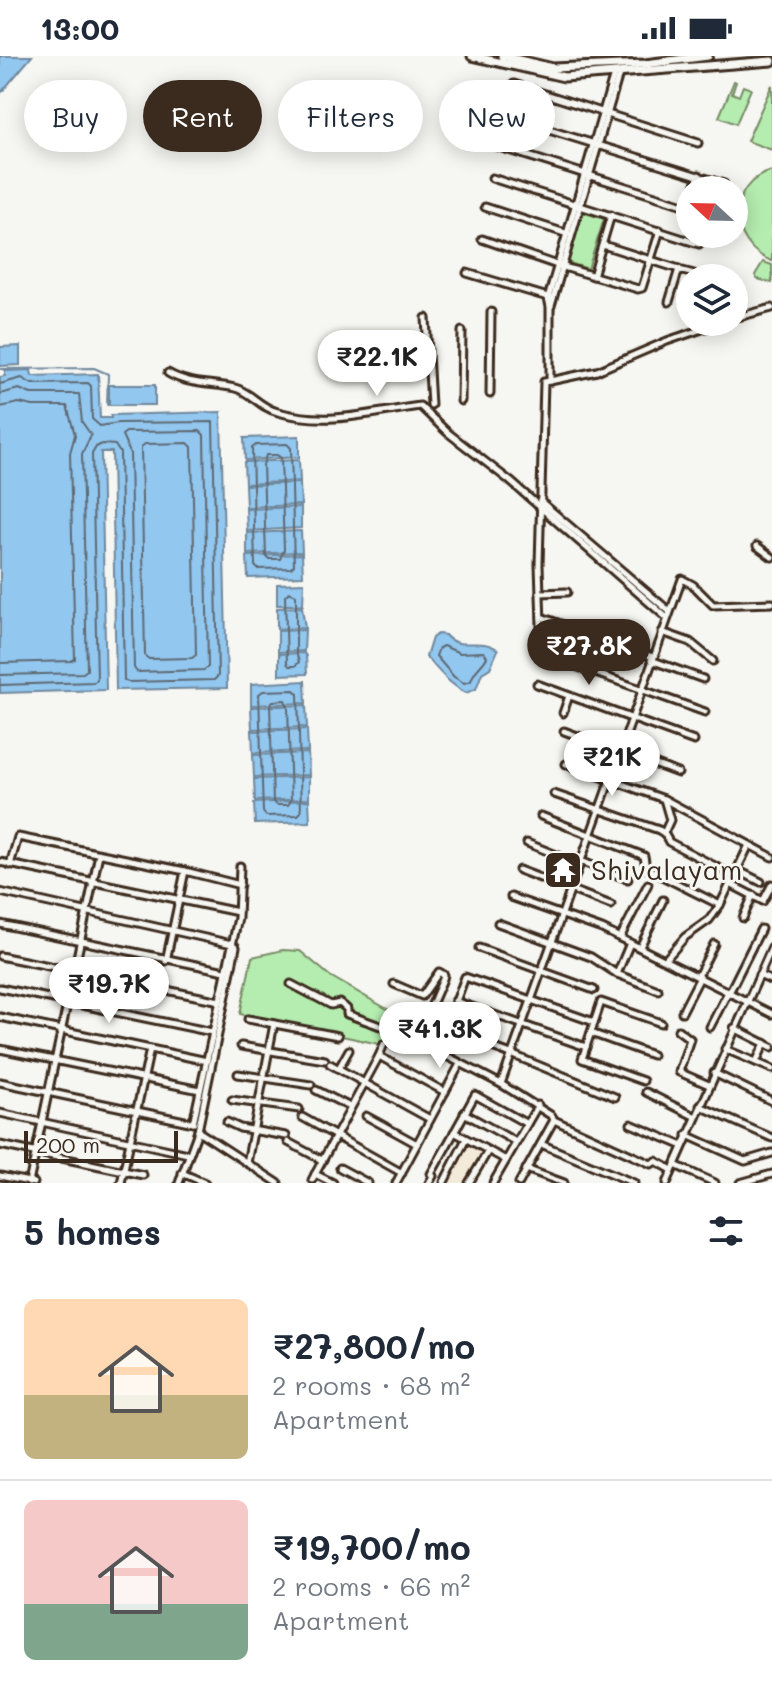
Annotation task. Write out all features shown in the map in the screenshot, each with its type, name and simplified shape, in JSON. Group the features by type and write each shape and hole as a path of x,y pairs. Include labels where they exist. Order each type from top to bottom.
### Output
{"street":[{"path":"472,56 553,68 645,64 708,56"},
{"path":"507,60 564,77 772,61"},
{"path":"550,381 550,298 616,74"},
{"path":"555,97 698,143"},
{"path":"555,131 699,175"},
{"path":"515,152 676,201"},
{"path":"492,178 676,236"},
{"path":"485,207 568,234"},
{"path":"593,276 611,215"},
{"path":"482,239 638,289 642,288 660,230"},
{"path":"603,245 676,268"},
{"path":"467,273 550,298"},
{"path":"669,302 676,279"},
{"path":"748,314 772,308"},
{"path":"490,394 491,312"},
{"path":"426,318 431,405"},
{"path":"461,401 462,331"},
{"path":"682,336 597,371 544,382 539,509 542,654 705,712"},
{"path":"168,373 184,381 242,390 263,407 315,420 420,406 447,432 510,481 539,509 668,615"},
{"path":"540,501 606,562"},
{"path":"757,546 772,557"},
{"path":"501,1084 597,809 682,579 693,585 713,605 772,603"},
{"path":"540,593 567,592"},
{"path":"541,617 703,679"},
{"path":"662,632 690,642 713,661"},
{"path":"537,684 694,741"},
{"path":"563,713 569,696"},
{"path":"564,731 678,773"},
{"path":"566,764 664,799 772,857"},
{"path":"554,794 664,833 669,842 761,882"},
{"path":"664,799 670,820 664,833"},
{"path":"541,816 644,856 646,868 720,905"},
{"path":"10,865 18,837 240,885"},
{"path":"527,843 628,879"},
{"path":"665,960 685,937 709,920 720,905 749,845"},
{"path":"0,1176 31,1183 99,854"},
{"path":"0,862 238,912"},
{"path":"197,1126 200,1090 209,1062 212,1032 222,1002 225,971 238,912 240,866"},
{"path":"519,870 611,905"},
{"path":"166,961 185,871"},
{"path":"620,938 648,884"},
{"path":"730,884 763,901 772,884"},
{"path":"0,892 236,947 197,1126 179,1183"},
{"path":"743,918 753,895"},
{"path":"511,897 620,938 772,1014"},
{"path":"640,947 663,900"},
{"path":"498,923 591,957 617,974 658,990"},
{"path":"0,924 225,971"},
{"path":"710,1027 761,929"},
{"path":"617,974 630,943"},
{"path":"682,1012 714,944"},
{"path":"479,948 594,990"},
{"path":"670,1182 714,1073 772,949"},
{"path":"0,956 222,1002"},
{"path":"394,984 422,996 439,972 444,975 427,1023 615,1097"},
{"path":"759,975 772,981"},
{"path":"437,1053 465,977 594,1022"},
{"path":"291,984 331,1005 340,1003 347,1009 347,1014 408,1036 501,1084 538,1105 554,1120 651,1164 656,1161 715,1183"},
{"path":"0,988 212,1032"},
{"path":"455,1001 586,1047"},
{"path":"643,1081 582,1059 601,1002 661,1023"},
{"path":"0,1017 209,1062"},
{"path":"248,1019 338,1036"},
{"path":"247,1163 274,1024"},
{"path":"734,1028 772,1047"},
{"path":"678,1030 690,1039 679,1072 709,1086"},
{"path":"591,1033 652,1055"},
{"path":"756,1062 765,1043"},
{"path":"333,1183 313,1177 384,1044"},
{"path":"241,1046 328,1062 430,1119"},
{"path":"0,1049 200,1090"},
{"path":"121,1183 150,1049"},
{"path":"725,1049 772,1069"},
{"path":"339,1068 349,1050"},
{"path":"379,1056 445,1092"},
{"path":"396,1183 460,1064"},
{"path":"714,1073 772,1101"},
{"path":"238,1074 314,1088 350,1107"},
{"path":"0,1082 197,1126 278,1183"},
{"path":"468,1091 527,1124"},
{"path":"646,1092 696,1117"},
{"path":"429,1183 475,1095"},
{"path":"232,1100 299,1109"},
{"path":"493,1183 538,1105"},
{"path":"700,1106 772,1138"},
{"path":"0,1113 188,1154"},
{"path":"464,1113 516,1142"},
{"path":"366,1116 417,1144"},
{"path":"302,1117 402,1173"},
{"path":"519,1183 554,1120"},
{"path":"227,1122 287,1139 322,1160"},
{"path":"631,1124 683,1146"},
{"path":"454,1132 506,1160"},
{"path":"687,1135 745,1161 772,1153"},
{"path":"433,1176 445,1182 466,1139"},
{"path":"541,1144 634,1183"},
{"path":"0,1145 143,1175"},
{"path":"469,1183 488,1151"},
{"path":"340,1168 368,1183"},
{"path":"526,1169 564,1183"},
{"path":"182,1173 205,1183"},
{"path":"740,1183 772,1174"}],"shaded area":[{"path":"467,1141 485,1152 467,1183 450,1183 446,1181"}],"green space":[{"path":"734,81 732,93 739,96 743,86 751,89 736,124 719,117"},
{"path":"772,85 772,150 747,141"},
{"path":"772,171 772,261 748,243 748,186"},
{"path":"582,212 604,219 588,269 567,262"},
{"path":"763,262 772,265 772,283 757,279 755,275"},
{"path":"283,950 300,951 330,976 418,1027 407,1050 240,1014 252,957"}],"water":[{"path":"0,56 32,56 0,94"},
{"path":"20,346 20,365 0,366 0,347"},
{"path":"31,370 32,376 98,374 100,418 111,418 111,415 221,412 227,688 116,690 112,452 101,452 106,690 0,693 0,377 5,376 5,371"},
{"path":"109,385 155,385 155,405 109,405"},
{"path":"299,436 299,457 245,460 244,438"},
{"path":"299,460 300,481 245,484 244,462"},
{"path":"300,483 301,505 246,507 245,485"},
{"path":"301,507 301,528 247,531 246,509"},
{"path":"301,531 302,552 247,554 247,533"},
{"path":"302,554 303,576 248,578 247,556"},
{"path":"304,583 303,605 277,605 277,584"},
{"path":"302,607 305,628 277,629 277,608"},
{"path":"305,630 304,651 278,652 278,631"},
{"path":"438,634 457,643 485,644 498,650 490,668 482,673 476,689 466,693 459,689 426,657 432,638"},
{"path":"304,653 307,674 279,675 279,654"},
{"path":"305,681 306,703 251,705 251,684"},
{"path":"306,705 307,727 252,729 251,707"},
{"path":"307,729 308,751 253,753 252,731"},
{"path":"308,753 309,775 254,777 253,755"},
{"path":"309,777 309,799 255,801 254,779"},
{"path":"309,800 310,822 255,824 254,803"}],"waterway":[{"path":"0,369 94,368 108,374 107,405"}],"place":[{"name":"Shivalayam","path":"563,870"}]}
